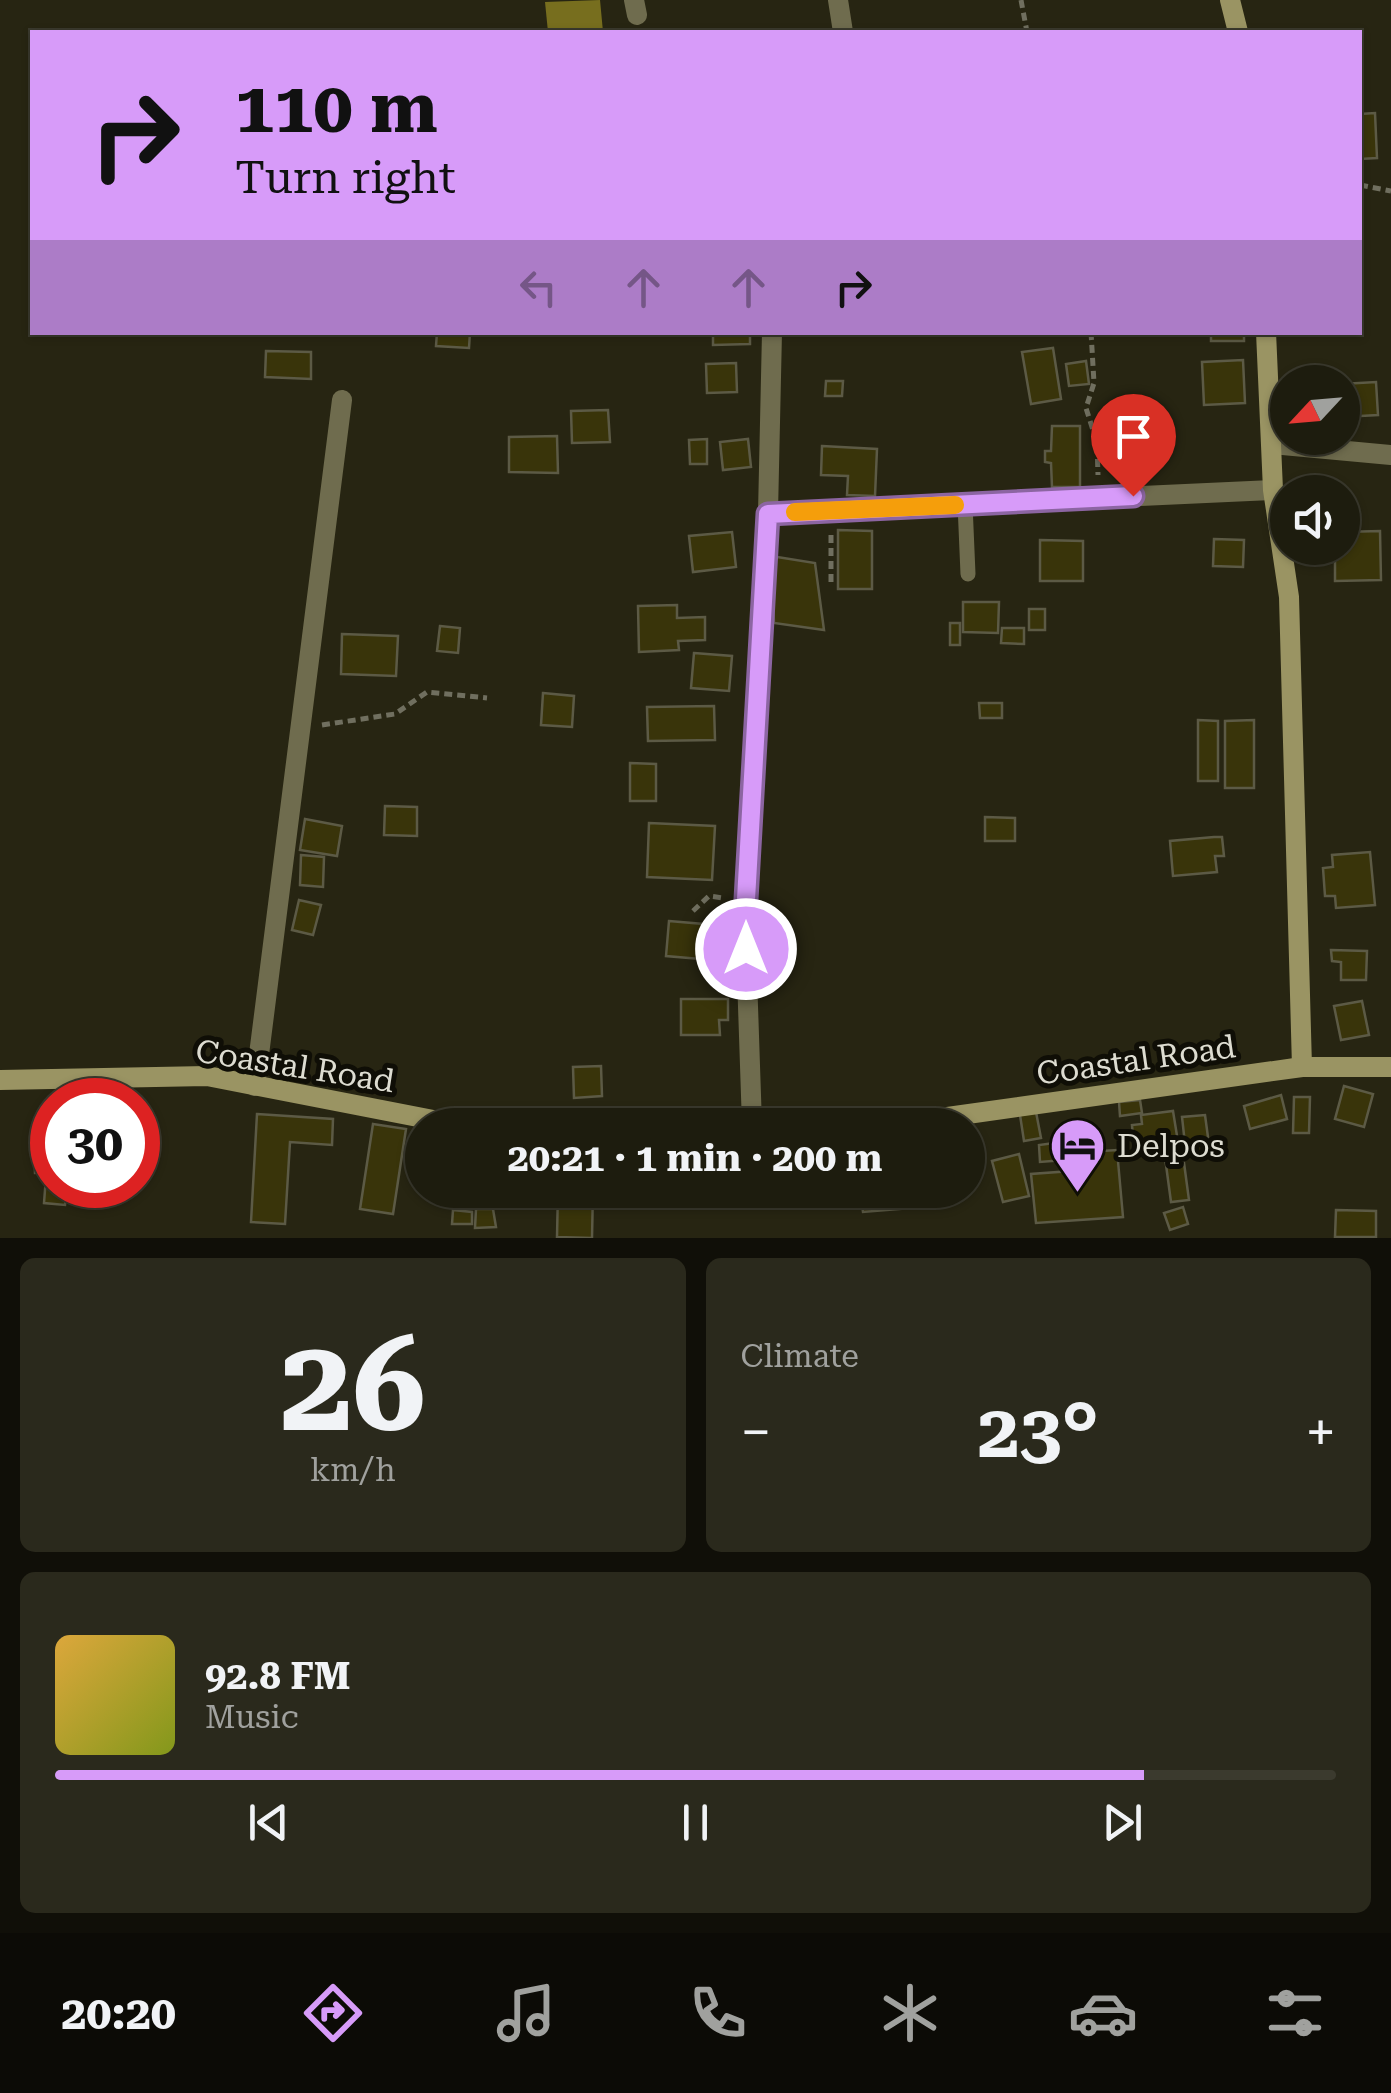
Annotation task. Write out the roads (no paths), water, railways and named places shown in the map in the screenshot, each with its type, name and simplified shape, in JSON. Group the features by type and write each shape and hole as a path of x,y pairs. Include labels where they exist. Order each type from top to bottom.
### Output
{"street":[{"path":"838,0 843,30"},
{"path":"1230,0 1238,30"},
{"path":"752,1108 746,900 768,514 772,335"},
{"path":"1266,335 1270,407"},
{"path":"255,1086 342,400"},
{"path":"1360,452 1391,455"},
{"path":"768,514 1270,490"},
{"path":"1284,565 1289,597 1302,1067"},
{"name":"Coastal Road","path":"985,1112 1302,1067 1391,1067"},
{"name":"Coastal Road","path":"0,1080 207,1076 405,1115"}],"lane":[{"path":"965,504 968,574"}],"place":[{"name":"Delpos","path":"1078,1195"}]}
